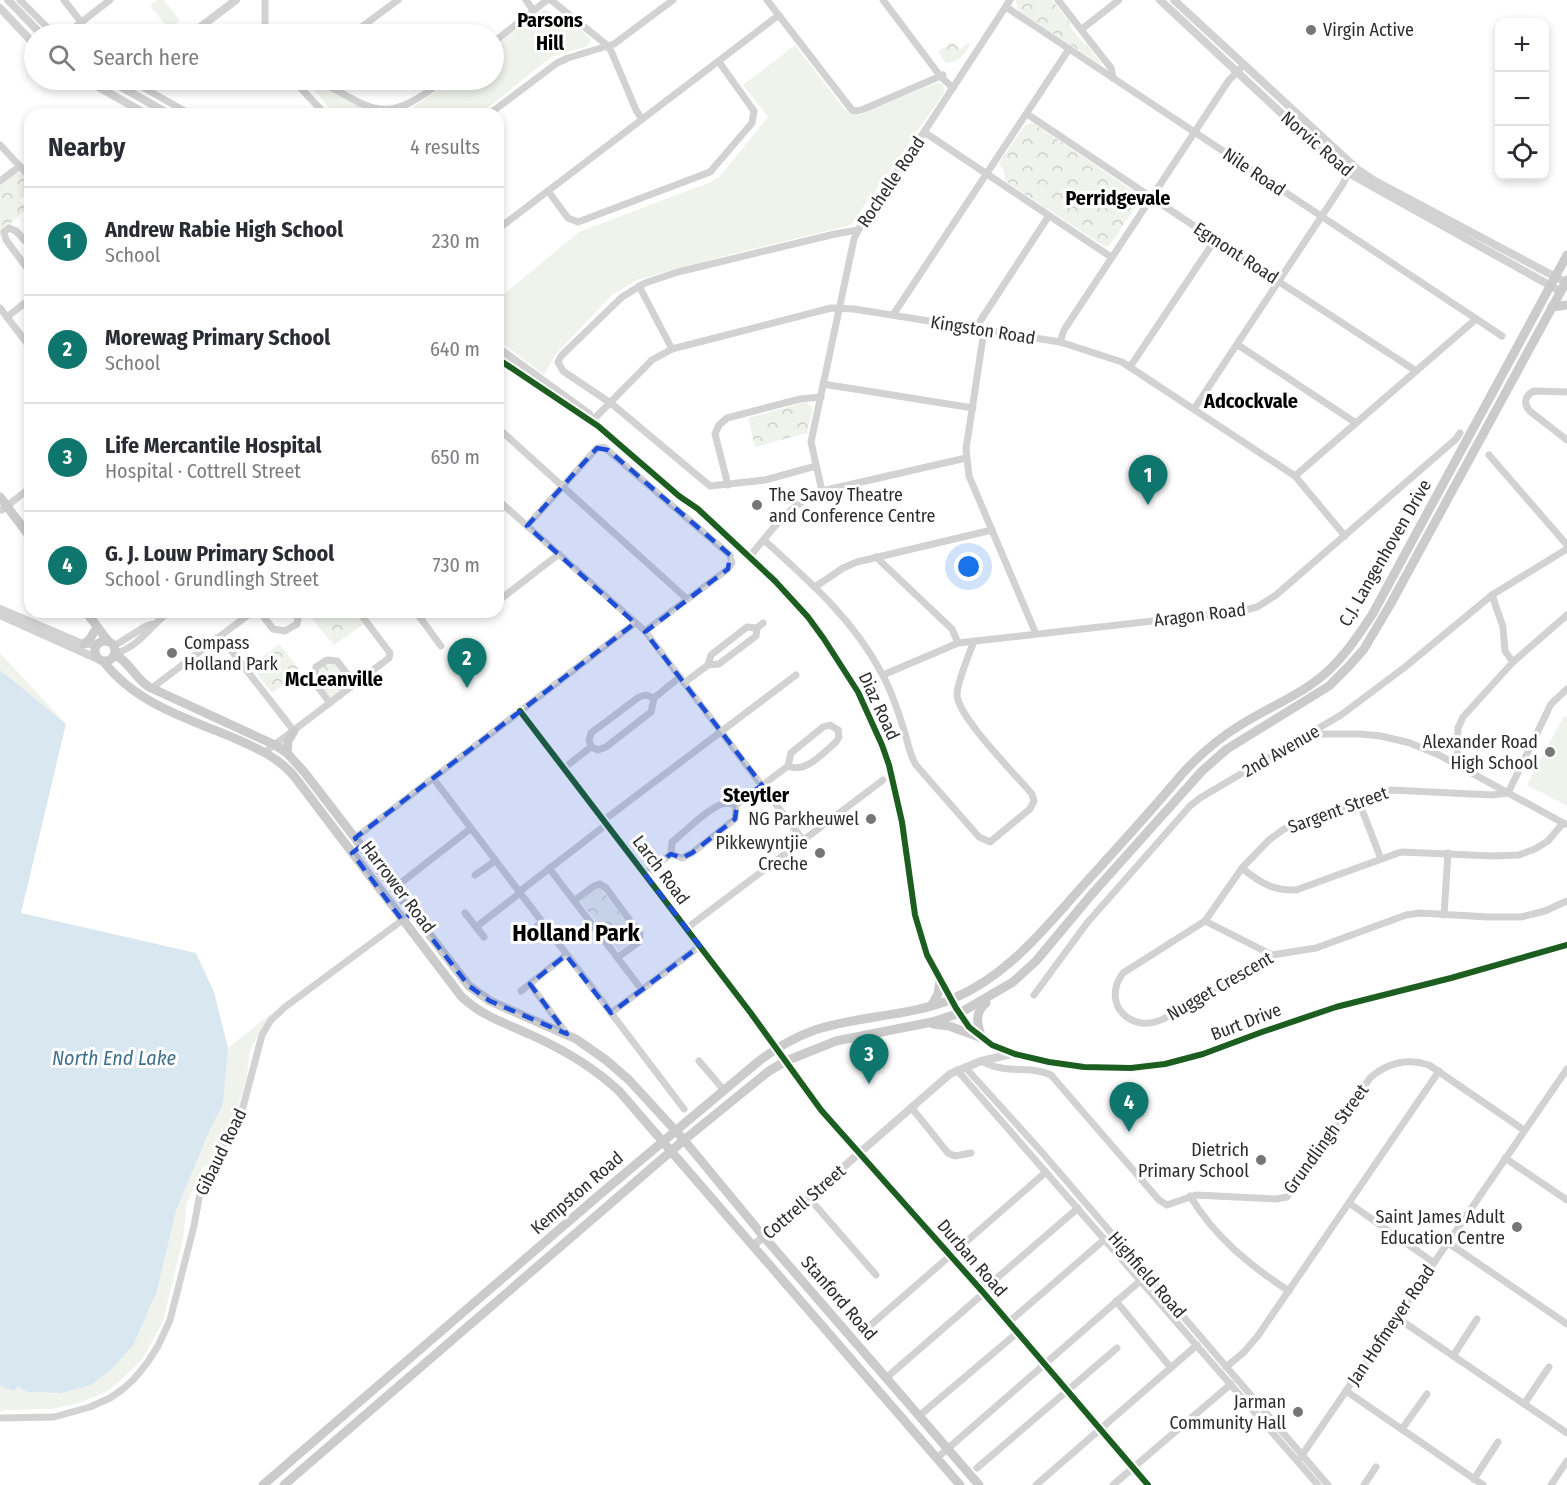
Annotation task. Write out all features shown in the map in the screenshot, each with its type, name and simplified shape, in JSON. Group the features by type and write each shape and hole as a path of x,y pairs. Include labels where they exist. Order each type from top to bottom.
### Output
{"main road":[{"name":"C.J. Langenhoven Drive","path":"951,999 989,979 1021,953 1208,748 1244,723 1310,684 1340,659 1372,615 1567,255"},
{"name":"C.J. Langenhoven Drive","path":"960,1013 1006,987 1036,961 1092,894 1211,762 1227,749 1329,686 1364,649 1565,287"},
{"path":"1552,307 1567,305"},
{"path":"0,497 3,507 24,537"},
{"path":"3,507 24,530"},
{"name":"Harrower Road","path":"84,618 108,647 140,680 152,688 287,753 295,760 463,980 478,994 567,1034 606,1060 675,1130"},
{"name":"Harrower Road","path":"90,618 108,647"},
{"path":"84,644 94,632"},
{"path":"108,647 111,660 101,660 95,654 108,647"},
{"name":"Harrower Road","path":"101,660 121,681 145,699 265,752 278,760 288,769 455,990 470,1005 584,1062 619,1091 663,1140"},
{"path":"287,753 288,741 294,731"},
{"path":"352,853 358,842"},
{"path":"931,1006 938,994 940,981"},
{"path":"982,1038 977,1021 980,1009 1006,987"},
{"name":"Kempston Road","path":"263,1485 723,1089 776,1049 800,1036 833,1025 931,1006 951,999"},
{"name":"Kempston Road","path":"284,1485 684,1140 742,1092 786,1061 836,1041 916,1025 960,1013"},
{"path":"916,1025 949,1026 982,1038"},
{"path":"644,1096 653,1099 675,1122 686,1121"},
{"name":"Stanford Road","path":"675,1130 764,1237 979,1485"},
{"name":"Stanford Road","path":"663,1140 960,1485"}],"street":[{"path":"8,0 31,24"},
{"path":"20,0 44,24"},
{"path":"64,0 81,22"},
{"path":"78,24 110,0"},
{"path":"204,24 236,0"},
{"path":"265,24 266,0"},
{"path":"366,24 398,0"},
{"path":"526,0 533,9"},
{"path":"504,34 533,9 549,0 608,46 642,119"},
{"path":"497,108 562,60 619,41 673,0"},
{"path":"767,0 849,107 855,111 940,75"},
{"path":"883,0 940,75 954,86"},
{"path":"1058,0 1111,68 1113,78"},
{"path":"1082,29 1119,0"},
{"name":"Norvic Road","path":"1160,0 1238,66"},
{"name":"Norvic Road","path":"1174,0 1310,140 1352,170 1551,286 1565,287"},
{"name":"Nile Road","path":"1008,3 1069,49 1502,336"},
{"name":"Rochelle Road","path":"822,491 811,442 858,230 1008,3"},
{"path":"0,8 24,33"},
{"path":"504,224 779,15"},
{"path":"893,315 1069,49"},
{"path":"548,191 568,218 578,222 710,172 752,123 754,111 719,62"},
{"path":"1060,342 1064,330 1111,257 1238,66"},
{"path":"104,90 136,108"},
{"path":"118,98 123,90"},
{"path":"127,90 159,108"},
{"path":"148,90 180,108"},
{"path":"303,90 320,108"},
{"path":"336,90 361,104 377,108"},
{"path":"393,108 406,105 429,90"},
{"name":"Egmont Road","path":"1027,114 1416,371"},
{"path":"924,132 1111,257"},
{"path":"0,146 24,170"},
{"path":"0,180 20,166"},
{"path":"1194,409 1352,170"},
{"name":"Norvic Road","path":"1352,170 1555,277 1565,287"},
{"path":"975,329 1048,217"},
{"path":"24,240 14,229 9,228 4,232 6,240 24,264"},
{"path":"816,466 765,480 708,485 646,430 563,371 558,362 579,337 621,297 652,280 858,230"},
{"path":"1130,367 1215,240"},
{"path":"639,286 672,349"},
{"path":"7,317 24,304"},
{"path":"0,308 24,339"},
{"name":"Kingston Road","path":"593,420 652,360 672,349 839,308 893,315 1060,342 1113,359 1130,367 1295,476 1345,536"},
{"path":"1295,476 1476,319"},
{"path":"984,331 966,458 971,483 1036,634"},
{"path":"1238,345 1356,423"},
{"name":"Diaz Road","path":"504,353 685,494 792,598 824,639 850,678 872,723 888,765 898,803 920,935 930,963 951,999"},
{"name":"Diaz Road","path":"504,363 593,420"},
{"path":"823,384 973,408"},
{"path":"1567,393 1536,390 1528,395 1525,401 1527,409 1567,440"},
{"path":"728,485 716,434 723,421 800,399 821,397"},
{"path":"504,433 687,599"},
{"name":"Aragon Road","path":"883,675 958,643 1252,609 1264,604 1345,536 1460,433"},
{"path":"527,526 600,447 608,450 730,555 732,563 728,569 645,631"},
{"path":"1489,454 1567,547"},
{"path":"750,556 796,504 822,491 966,458"},
{"path":"3,507 24,492"},
{"path":"504,505 645,631 803,840"},
{"path":"815,587 850,564 992,530"},
{"name":"Diaz Road","path":"764,540 815,587 851,627 883,675 916,765 979,837 988,842 993,841 1030,809 1035,801 1032,794 971,723 960,706 958,690 974,641"},
{"name":"2nd Avenue","path":"1034,995 1087,923 1190,806 1341,715 1396,674 1492,595 1567,547"},
{"path":"504,596 559,554"},
{"path":"876,557 951,630 958,643"},
{"path":"1492,595 1503,627 1505,651 1513,662"},
{"path":"0,609 84,644 108,647 153,624 159,618"},
{"path":"0,615 101,660"},
{"path":"1457,764 1458,729 1463,717 1513,662 1567,615"},
{"path":"152,688 244,618"},
{"path":"265,618 273,629 285,631 297,624 298,618"},
{"path":"265,752 387,660 390,653 363,618"},
{"path":"421,618 441,646"},
{"path":"358,842 433,778 635,623"},
{"path":"591,747 598,750 606,747 651,712 654,698 708,664 719,664 756,636 757,628 763,623"},
{"path":"708,664 711,655 747,627 757,628"},
{"path":"220,636 294,731"},
{"path":"330,703 314,681 316,667 327,660 337,661 355,684"},
{"path":"476,927 606,822 796,675"},
{"path":"1508,793 1551,704 1567,689"},
{"path":"591,747 589,740 591,733 639,697 646,695 654,698"},
{"name":"Larch Road","path":"520,711 687,928 776,1049"},
{"path":"671,854 682,858 692,853 735,819 736,805 788,765 791,753 823,727 830,725 840,728 836,742 804,767 796,769 788,765"},
{"path":"1242,868 1266,885 1278,889 1296,890 1401,852 1519,855 1548,841 1565,824 1457,764 1427,750 1381,736 1310,734"},
{"path":"564,768 591,747"},
{"path":"433,778 684,1109"},
{"path":"687,928 883,780"},
{"name":"Sargent Street","path":"1121,1011 1117,1004 1115,991 1118,979 1123,973 1205,921 1242,868 1280,832 1395,789 1492,795 1508,793"},
{"path":"1359,802 1380,859"},
{"path":"645,874 671,854 672,842 709,813 721,804 736,805"},
{"path":"393,889 470,829"},
{"path":"1444,915 1448,853"},
{"path":"476,874 495,861"},
{"path":"549,868 642,990"},
{"path":"575,900 594,886 603,886 634,926 640,934 639,942 618,957"},
{"name":"Nugget Crescent","path":"1121,1011 1127,1018 1136,1022 1148,1024 1158,1022 1272,955 1316,948 1406,915 1420,913 1521,917 1545,911 1567,901"},
{"name":"Gibaud Road","path":"0,1418 54,1417 84,1410 117,1394 141,1371 169,1325 194,1228 199,1193 243,1107 259,1045 266,1029 285,1007 412,913"},
{"path":"465,913 484,937"},
{"path":"1205,921 1222,932 1272,955"},
{"path":"526,936 542,922"},
{"name":"Burt Drive","path":"951,999 972,1030 997,1047 1015,1054 1084,1067 1131,1068 1165,1064 1203,1054 1336,1007 1451,978 1567,945"},
{"path":"612,1013 700,946"},
{"path":"521,991 566,955"},
{"path":"530,984 567,1034"},
{"name":"Durban Road","path":"776,1049 821,1110 983,1292 1148,1485"},
{"name":"Cottrell Street","path":"754,1245 911,1107 961,1068 1015,1054"},
{"path":"699,1061 723,1089"},
{"name":"Grundlingh Street","path":"981,1061 1008,1070 1038,1071 1051,1075 1159,1200 1163,1204 1170,1205 1190,1196 1276,1199 1287,1197 1364,1087 1376,1074 1390,1065 1407,1061 1421,1063 1439,1071"},
{"name":"Highfield Road","path":"961,1068 1046,1172 1318,1485"},
{"name":"Highfield Road","path":"961,1068 1040,1150 1328,1485"},
{"name":"Jan Hofmeyer Road","path":"1297,1461 1567,1069"},
{"path":"1226,1366 1254,1342 1439,1071 1524,1130"},
{"path":"911,1107 948,1153 955,1155 971,1153"},
{"path":"1505,1158 1567,1200"},
{"path":"865,1330 1046,1172"},
{"path":"1190,1196 1202,1214 1234,1251 1289,1291"},
{"path":"809,1198 876,1275"},
{"path":"1349,1203 1434,1262"},
{"path":"886,1378 1078,1208"},
{"path":"1009,1322 1105,1239"},
{"path":"1447,1242 1567,1324"},
{"path":"937,1458 1140,1281"},
{"path":"1116,1301 1172,1368"},
{"path":"1396,1317 1567,1433"},
{"path":"1453,1356 1477,1319"},
{"path":"920,1416 1017,1333"},
{"path":"1036,1485 1197,1346"},
{"path":"977,1468 1117,1348"},
{"path":"1524,1404 1549,1367"},
{"path":"1113,1485 1231,1384"},
{"path":"1346,1391 1483,1485"},
{"path":"1402,1429 1427,1394"},
{"path":"1474,1479 1498,1442"},
{"path":"1551,1485 1567,1461"},
{"path":"1364,1485 1376,1467"}],"highlighted area":[{"path":"597,448 608,450 730,555 728,569 645,632 762,785 737,805 735,819 692,853 682,858 671,854 645,874 700,946 611,1013 566,955 530,984 567,1034 490,1001 469,986 412,913 402,920 352,853 361,846 355,838 635,623 527,526"}],"green space":[{"path":"158,0 164,0 180,21 176,24 164,24 150,5"},
{"path":"1016,0 1052,0 1071,24 1069,26 1085,45 1087,44 1103,66 1020,12"},
{"path":"544,9 582,31 591,40 587,46 551,57 487,108 412,108 438,90 504,90 504,39"},
{"path":"951,42 961,49 968,43 970,45 961,58 946,63 938,52"},
{"path":"795,45 846,111 859,115 936,83 942,84 944,93 851,225 637,280 612,295 555,355 544,375 504,345 504,294 579,232 711,182 720,176 768,117 743,85"},
{"path":"314,90 331,90 366,108 329,108"},
{"path":"1033,123 1142,197 1110,245 1105,247 1005,181 1004,171 999,163 1025,125"},
{"path":"16,172 24,176 24,196 19,200 24,206 24,212 4,227 0,238 0,183"},
{"path":"806,402 813,408 807,433 755,447 748,418"},
{"path":"360,618 364,624 334,645 312,619"},
{"path":"279,644 301,672 272,693 251,666"},
{"path":"0,653 66,724 0,670"},
{"path":"326,661 338,663 351,681 350,685 332,698 315,681 316,668"},
{"path":"1564,716 1567,717 1567,806 1527,785"},
{"path":"600,888 636,934 636,938 619,951 581,902"},
{"path":"272,1013 250,1049 247,1077 238,1106 208,1167 203,1166 187,1203 183,1239 163,1321 142,1360 104,1393 79,1403 52,1409 0,1412 0,1385 12,1391 18,1387 27,1392 62,1393 91,1385 157,1291 176,1211 211,1127 223,1105 228,1048"}],"water":[{"name":"North End Lake","path":"0,670 66,724 21,913 196,953 214,992 228,1048 223,1105 211,1127 176,1211 157,1291 133,1345 111,1370 91,1385 62,1393 27,1392 18,1387 13,1391 0,1385"}],"cycle path":[{"path":"504,363 598,426 679,496 698,509 775,581 808,617 824,639 858,692 889,765 902,822 915,915 927,955 969,1027 992,1045 1015,1054 1084,1067 1131,1068 1165,1064 1203,1054 1336,1007 1451,978 1567,945"},
{"path":"520,711 750,1012 821,1110 982,1291 1148,1485"}],"place":[{"name":"Virgin Active","path":"1311,30"},
{"name":"The Savoy Theatre and Conference Centre","path":"757,505"},
{"name":"Andrew Rabie High School","path":"1148,505"},
{"name":"Compass Holland Park","path":"172,653"},
{"name":"Morewag Primary School","path":"467,688"},
{"name":"Alexander Road High School","path":"1550,752"},
{"name":"NG Parkheuwel","path":"871,819"},
{"name":"Pikkewyntjie Creche","path":"820,853"},
{"name":"Life Mercantile Hospital","path":"869,1084"},
{"name":"G. J. Louw Primary School","path":"1129,1132"},
{"name":"Dietrich Primary School","path":"1261,1160"},
{"name":"Saint James Adult Education Centre","path":"1517,1227"},
{"name":"Jarman Community Hall","path":"1298,1412"}],"district":[{"name":"Parsons Hill","path":"550,32"},
{"name":"Perridgevale","path":"1118,198"},
{"name":"Adcockvale","path":"1251,401"},
{"name":"McLeanville","path":"334,679"},
{"name":"Steytler","path":"756,795"},
{"name":"Holland Park","path":"576,933"}]}
